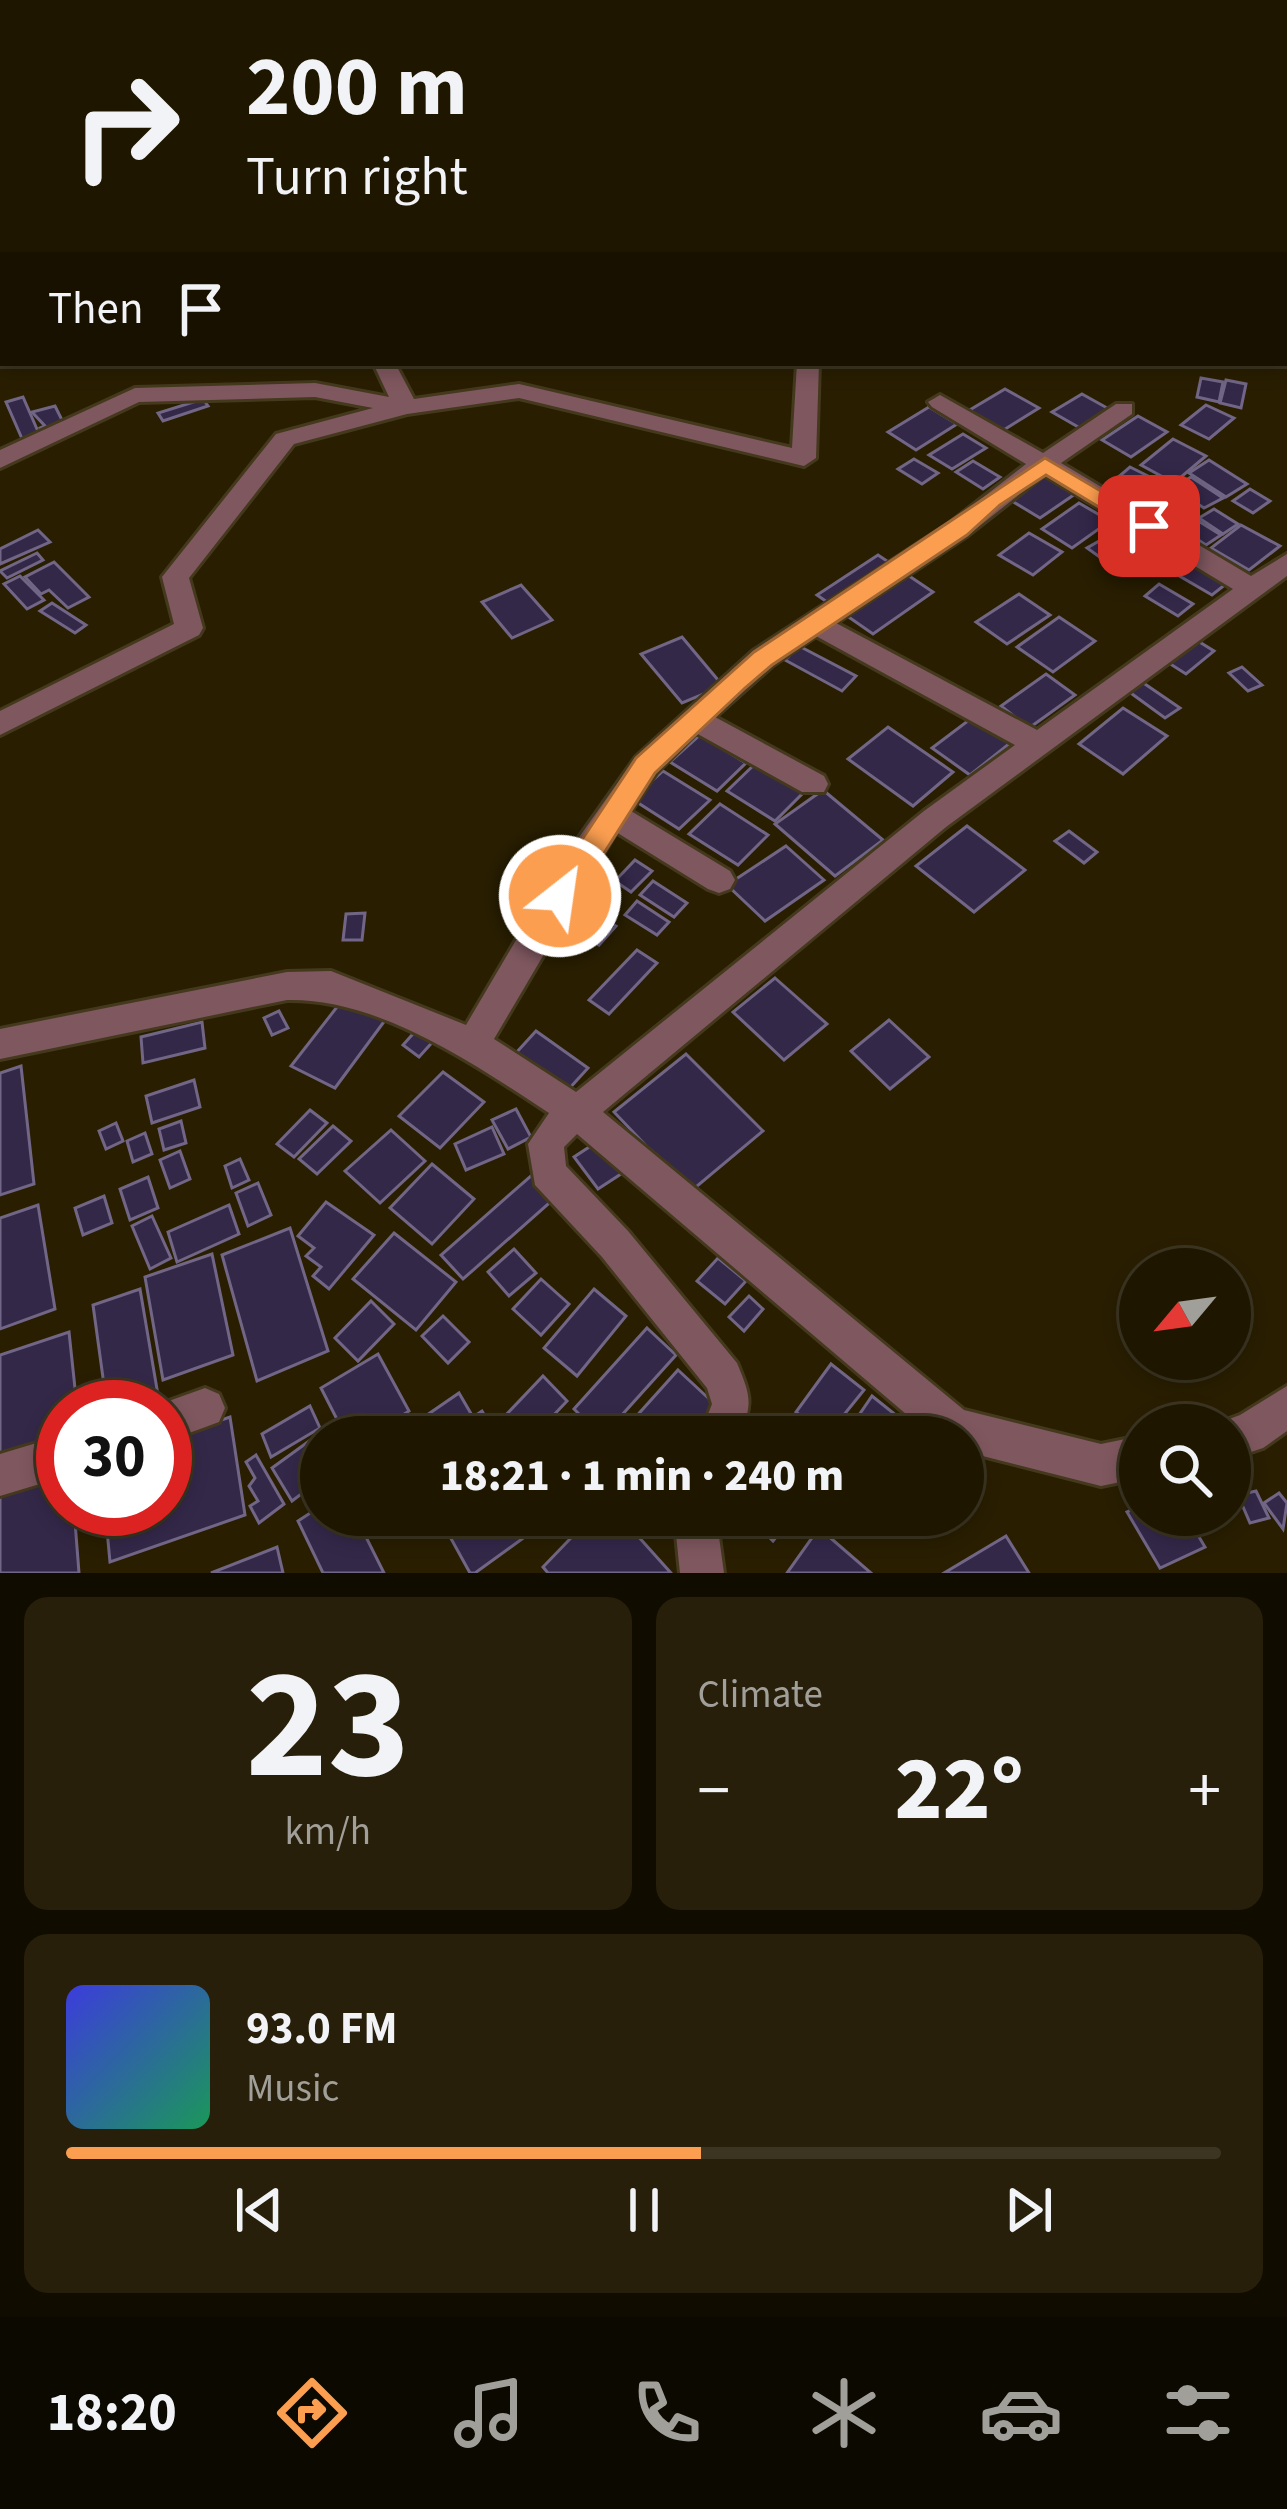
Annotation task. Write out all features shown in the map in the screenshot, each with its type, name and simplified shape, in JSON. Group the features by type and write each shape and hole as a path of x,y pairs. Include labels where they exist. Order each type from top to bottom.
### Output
{"street":[{"path":"210,366 215,392"},
{"path":"386,366 406,407"},
{"path":"0,724 188,628 175,577 285,439 406,407 519,391 804,458 808,366"},
{"path":"0,460 135,395 315,390 406,407"},
{"path":"940,402 1252,588"},
{"path":"473,1044 576,866 646,765 763,658 959,529 992,500 1124,409"},
{"path":"727,1416 732,1404 723,1377 615,1244 548,1173 546,1144 576,1111 934,819 1287,563"},
{"path":"816,624 1038,744"},
{"path":"696,720 813,784"},
{"path":"611,814 718,880"},
{"path":"0,1044 286,986 331,985 473,1044 576,1111 954,1428 1101,1465 1119,1461"},
{"path":"1251,1433 1287,1406"},
{"path":"192,1413 205,1408"},
{"path":"0,1475 36,1464"},
{"path":"698,1536 703,1573"}],"building":[{"path":"1201,378 1223,382 1219,402 1197,397"},
{"path":"1226,380 1246,384 1241,408 1220,403"},
{"path":"1005,389 1039,408 1002,431 968,411"},
{"path":"1082,394 1109,409 1080,428 1052,412"},
{"path":"23,397 40,436 23,441 6,402"},
{"path":"203,399 208,406 163,421 158,413"},
{"path":"1206,405 1234,418 1209,439 1181,425"},
{"path":"55,406 66,428 43,435 40,428 45,426 32,412"},
{"path":"929,407 957,424 916,450 888,432"},
{"path":"1138,416 1167,432 1131,457 1102,440"},
{"path":"963,434 986,448 952,469 929,455"},
{"path":"1173,439 1206,456 1174,483 1141,465"},
{"path":"914,459 938,473 922,484 898,469"},
{"path":"1209,460 1247,484 1226,497 1189,473"},
{"path":"973,461 1000,477 983,489 956,472"},
{"path":"1130,467 1164,484 1136,508 1102,491"},
{"path":"1046,473 1078,492 1040,518 1007,498"},
{"path":"1191,477 1223,498 1204,508 1173,488"},
{"path":"1250,489 1270,501 1253,513 1233,501"},
{"path":"1079,503 1110,521 1072,548 1042,529"},
{"path":"1214,509 1238,524 1223,534 1199,518"},
{"path":"1200,522 1221,535 1206,545 1186,532"},
{"path":"1129,524 1150,539 1108,563 1087,548"},
{"path":"1241,525 1280,546 1249,570 1211,548"},
{"path":"38,530 50,542 0,564 0,549"},
{"path":"1029,533 1062,552 1033,575 999,555"},
{"path":"37,553 43,560 7,578 0,571"},
{"path":"878,555 933,592 873,634 817,595"},
{"path":"54,562 89,597 68,608 49,590 41,594 25,577"},
{"path":"1190,563 1226,584 1212,595 1176,574"},
{"path":"20,576 44,600 27,609 4,584"},
{"path":"1159,584 1193,604 1178,616 1145,596"},
{"path":"521,585 552,620 512,638 482,602"},
{"path":"1019,594 1050,615 1007,644 976,622"},
{"path":"52,603 86,625 75,633 40,611"},
{"path":"1059,617 1095,641 1053,672 1017,647"},
{"path":"682,637 723,686 682,703 641,654"},
{"path":"1193,638 1214,651 1186,674 1164,660"},
{"path":"799,646 856,676 842,691 785,660"},
{"path":"1242,667 1262,685 1248,691 1229,673"},
{"path":"1046,674 1075,695 1029,728 1001,706"},
{"path":"1142,682 1180,708 1165,718 1128,691"},
{"path":"1123,708 1167,736 1123,774 1079,744"},
{"path":"977,714 1014,740 970,775 932,748"},
{"path":"888,727 953,772 913,806 848,759"},
{"path":"700,735 746,763 717,791 670,762"},
{"path":"756,763 804,792 775,821 727,791"},
{"path":"663,771 710,800 679,829 632,799"},
{"path":"823,790 883,840 835,876 775,824"},
{"path":"720,804 768,835 738,865 689,834"},
{"path":"967,826 1025,870 974,912 916,866"},
{"path":"1069,831 1097,852 1084,863 1055,841"},
{"path":"786,846 824,880 765,921 727,885"},
{"path":"635,860 652,871 631,892 615,881"},
{"path":"653,881 687,903 674,917 640,895"},
{"path":"637,901 669,922 657,935 625,915"},
{"path":"579,903 616,926 599,945 562,922"},
{"path":"365,913 362,940 343,940 346,914"},
{"path":"637,950 657,963 609,1014 589,1000"},
{"path":"775,978 827,1024 784,1060 733,1012"},
{"path":"344,998 386,1019 335,1088 291,1066"},
{"path":"279,1011 288,1028 272,1035 264,1018"},
{"path":"889,1020 929,1057 890,1089 851,1051"},
{"path":"202,1022 205,1048 143,1063 141,1037"},
{"path":"420,1026 437,1037 419,1057 403,1045"},
{"path":"536,1031 588,1068 567,1091 515,1054"},
{"path":"686,1054 763,1131 690,1192 614,1112"},
{"path":"21,1066 34,1184 0,1195 0,1073"},
{"path":"443,1072 484,1102 440,1148 399,1116"},
{"path":"194,1080 200,1107 152,1123 146,1096"},
{"path":"516,1109 531,1137 508,1149 492,1120"},
{"path":"310,1110 327,1123 294,1157 277,1144"},
{"path":"181,1121 186,1143 164,1150 159,1129"},
{"path":"116,1123 123,1141 106,1149 99,1131"},
{"path":"333,1126 351,1141 317,1174 299,1159"},
{"path":"492,1127 504,1154 466,1170 455,1144"},
{"path":"391,1130 425,1161 380,1203 345,1171"},
{"path":"145,1133 152,1154 133,1162 127,1141"},
{"path":"603,1138 627,1170 598,1189 574,1157"},
{"path":"180,1151 190,1179 170,1188 160,1160"},
{"path":"240,1159 249,1180 232,1188 225,1166"},
{"path":"432,1164 474,1199 432,1244 390,1208"},
{"path":"532,1175 555,1198 463,1279 441,1255"},
{"path":"148,1177 158,1208 130,1220 120,1189"},
{"path":"258,1183 271,1215 248,1226 236,1193"},
{"path":"104,1196 112,1223 83,1235 75,1208"},
{"path":"326,1202 374,1235 329,1289 313,1276 321,1267 306,1256 314,1248 298,1236"},
{"path":"38,1205 55,1309 0,1329 0,1218"},
{"path":"229,1205 239,1234 177,1262 168,1232"},
{"path":"152,1216 171,1258 150,1269 132,1226"},
{"path":"290,1228 328,1351 257,1381 222,1255"},
{"path":"394,1233 456,1282 416,1330 353,1279"},
{"path":"514,1249 536,1273 509,1296 488,1272"},
{"path":"212,1254 233,1355 163,1380 145,1277"},
{"path":"718,1258 746,1281 725,1304 697,1281"},
{"path":"541,1279 569,1304 541,1335 513,1309"},
{"path":"140,1289 155,1380 103,1380 93,1305"},
{"path":"594,1289 626,1316 577,1376 544,1348"},
{"path":"749,1296 763,1309 744,1331 729,1317"},
{"path":"371,1301 394,1324 358,1361 335,1338"},
{"path":"443,1316 469,1342 448,1363 422,1336"},
{"path":"647,1328 676,1355 621,1416 581,1416 574,1409"},
{"path":"69,1332 74,1380 36,1380 36,1445 0,1458 0,1355"},
{"path":"378,1354 409,1411 401,1416 335,1416 321,1388"},
{"path":"831,1364 864,1390 843,1416 796,1412"},
{"path":"678,1370 719,1408 712,1416 637,1416"},
{"path":"543,1376 567,1401 553,1416 505,1416"},
{"path":"459,1393 472,1416 426,1416"},
{"path":"872,1396 897,1416 858,1416"},
{"path":"310,1406 315,1416 300,1416 300,1440 271,1457 262,1434"},
{"path":"230,1417 245,1515 192,1533 192,1430"},
{"path":"300,1448 300,1495 292,1501 272,1468"},
{"path":"256,1455 284,1504 259,1523 250,1506 258,1501 249,1486 255,1478 246,1462"},
{"path":"36,1473 36,1536 76,1536 79,1573 0,1573 0,1484"},
{"path":"1256,1491 1269,1518 1251,1523 1251,1492"},
{"path":"1279,1493 1287,1503 1283,1529 1264,1503"},
{"path":"108,1536 185,1536 110,1562"},
{"path":"305,1536 366,1536 384,1573 323,1573"},
{"path":"450,1536 526,1536 475,1573 470,1573"},
{"path":"573,1536 638,1536 671,1573 548,1573 543,1567"},
{"path":"813,1536 828,1536 871,1573 787,1573"},
{"path":"1006,1536 1029,1573 944,1573"},
{"path":"1141,1536 1198,1536 1205,1547 1160,1568"},
{"path":"277,1547 283,1573 211,1573"}],"route":[{"path":"560,896 646,765 736,681 1045,465 1149,526"}]}
